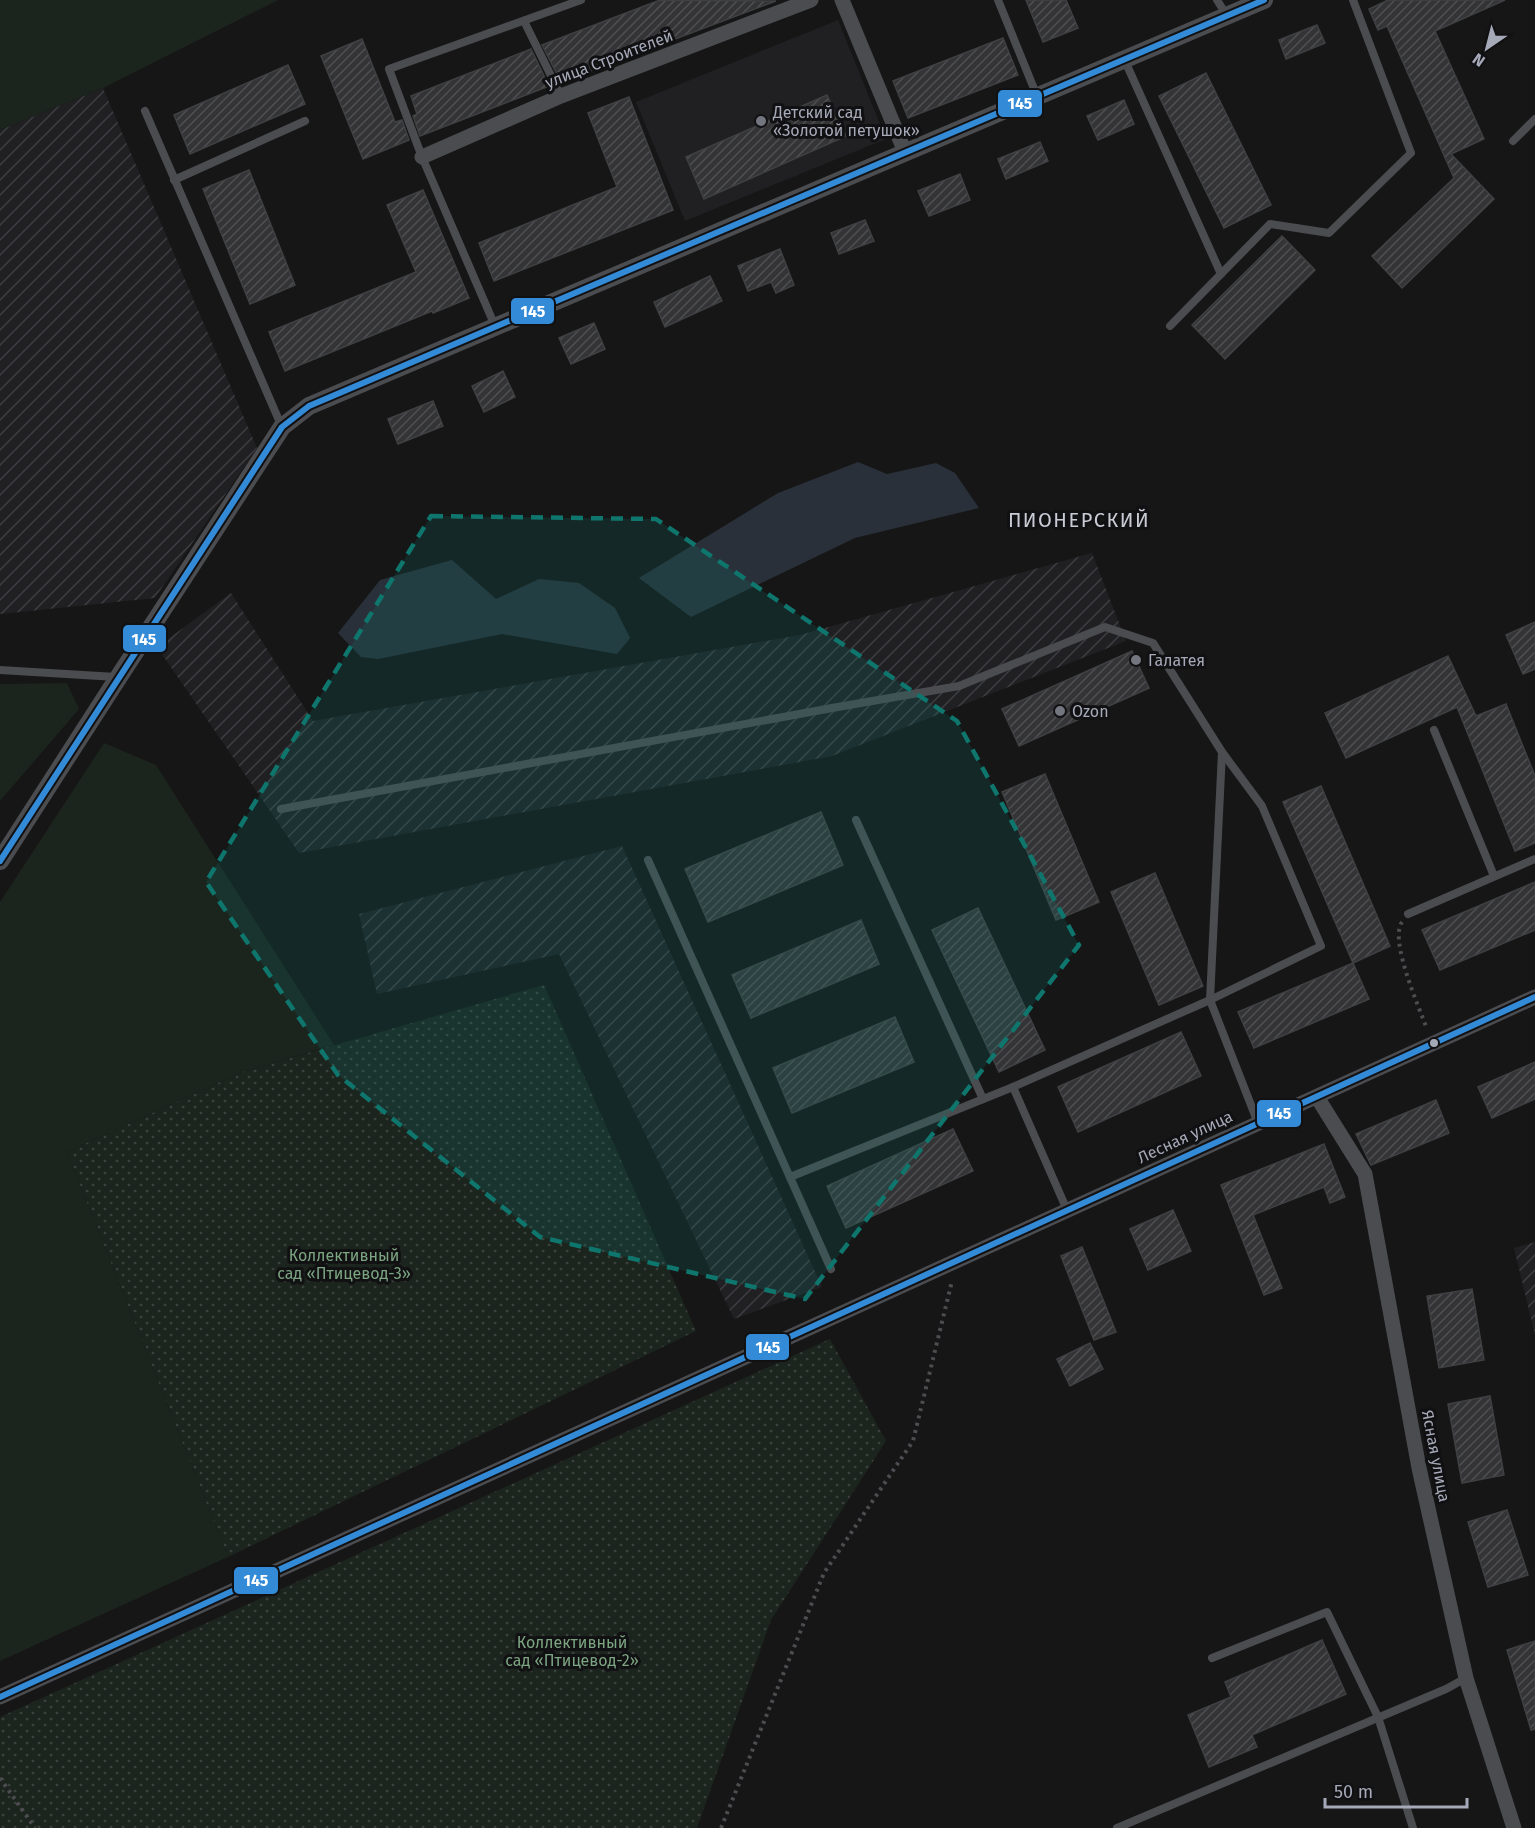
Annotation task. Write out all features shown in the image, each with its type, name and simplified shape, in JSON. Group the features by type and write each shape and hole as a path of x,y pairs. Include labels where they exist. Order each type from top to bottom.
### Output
{"street":[{"name":"улица Строителей","path":"422,157 561,96 811,0"},
{"path":"842,0 905,152"},
{"path":"0,861 282,427 309,406 1264,0"},
{"name":"Лесная улица","path":"0,1697 1535,997"},
{"name":"Ясная улица","path":"1317,1096 1365,1174 1419,1468 1466,1678 1514,1828"}],"lane":[{"path":"495,327 422,157 389,69 581,0"},
{"path":"998,0 1037,96"},
{"path":"1217,0 1227,16"},
{"path":"1170,326 1270,224 1329,233 1411,153 1353,0"},
{"path":"524,21 561,96"},
{"path":"1124,59 1221,274"},
{"path":"145,111 282,427"},
{"path":"1513,141 1535,119"},
{"path":"174,180 304,121"},
{"path":"280,810 959,686 1105,627 1153,642 1222,752 1262,806 1321,946 1210,1000 1013,1087 790,1177"},
{"path":"0,670 118,678"},
{"path":"1434,730 1494,876"},
{"path":"1222,752 1210,1000 1258,1123"},
{"path":"856,820 983,1099"},
{"path":"1408,914 1535,859"},
{"path":"648,861 831,1269"},
{"path":"1013,1087 1067,1210"},
{"path":"1212,1658 1328,1612 1378,1717 1413,1828"},
{"path":"1117,1828 1466,1678"}],"path":[{"path":"1408,914 1398,928 1399,950 1432,1044"},
{"path":"723,1827 824,1573 913,1441 957,1260"},
{"path":"0,1778 35,1828"}],"highlighted area":[{"path":"431,516 656,519 957,721 1079,945 805,1299 540,1237 338,1075 206,882"}],"shaded area":[{"name":"Детский сад «Золотой петушок»","path":"838,20 886,139 685,221 636,102"},
{"path":"103,88 257,448 155,598 0,614 0,130"},
{"path":"858,462 887,474 936,463 955,473 979,508 855,538 691,617 639,578 778,493"},
{"path":"1092,553 1126,641 832,756 299,853 157,647 231,593 313,721 800,635"},
{"path":"452,560 496,599 539,579 579,583 615,608 630,638 617,654 502,634 378,659 361,657 338,633 380,580"},
{"path":"622,846 822,1287 734,1319 559,954 377,994 359,914"},
{"path":"1535,1242 1535,1335 1514,1248"}],"green space":[{"path":"0,0 278,0 103,88 0,130"},
{"path":"67,683 79,709 0,801 0,684"},
{"path":"104,743 156,765 334,1045 242,1072 67,1152 228,1557 0,1661 0,902"},
{"name":"Коллективный сад «Птицевод-3»","path":"544,985 696,1331 228,1557 67,1152 242,1072"},
{"name":"Коллективный сад «Птицевод-2»","path":"830,1339 886,1441 771,1620 697,1828 0,1828 0,1717"}],"building":[{"path":"660,0 776,1 561,82 542,45"},
{"path":"1026,0 1066,0 1078,28 1043,42"},
{"path":"1388,0 1505,0 1435,31 1484,139 1451,154 1494,199 1402,288 1372,256 1454,178 1387,26 1378,30 1369,9"},
{"path":"1317,25 1325,43 1286,59 1279,40"},
{"path":"1003,38 1018,75 908,118 893,81"},
{"path":"362,39 395,122 402,120 409,140 363,159 321,56"},
{"path":"531,49 549,86 420,136 413,116 417,114 411,96"},
{"path":"288,65 305,104 190,154 174,115"},
{"path":"1206,73 1271,205 1224,228 1159,96"},
{"path":"827,95 846,136 704,199 686,157"},
{"path":"629,97 673,210 494,281 479,243 617,187 588,113"},
{"path":"1124,100 1134,124 1098,140 1087,116"},
{"path":"1040,142 1048,161 1006,179 998,159"},
{"path":"249,170 295,285 250,304 203,189"},
{"path":"960,174 970,200 929,216 918,191"},
{"path":"423,190 469,298 285,371 269,332 416,272 387,205"},
{"path":"865,220 874,241 839,254 831,233"},
{"path":"1282,236 1315,270 1225,359 1192,325"},
{"path":"780,249 794,285 776,293 771,282 748,291 738,266"},
{"path":"710,276 722,301 665,327 654,302"},
{"path":"594,323 605,349 571,364 559,338"},
{"path":"503,371 515,397 484,412 472,386"},
{"path":"433,401 443,426 398,444 388,419"},
{"path":"1535,622 1535,669 1523,674 1506,635"},
{"path":"1132,651 1149,688 1019,746 1002,709"},
{"path":"1448,656 1476,716 1506,704 1535,776 1535,843 1515,851 1457,707 1346,758 1325,713"},
{"path":"1045,774 1099,902 1056,920 1002,792"},
{"path":"1321,786 1390,946 1353,963 1283,802"},
{"path":"821,812 843,865 708,922 685,869"},
{"path":"1155,873 1203,986 1159,1005 1111,892"},
{"path":"1535,882 1535,930 1440,970 1422,930"},
{"path":"978,908 1045,1050 999,1072 932,930"},
{"path":"861,920 879,964 751,1018 732,975"},
{"path":"1353,963 1369,999 1254,1048 1238,1012"},
{"path":"895,1017 914,1062 792,1113 773,1068"},
{"path":"1181,1032 1201,1076 1078,1132 1058,1087"},
{"path":"1535,1062 1535,1099 1492,1118 1478,1087"},
{"path":"1436,1100 1449,1133 1371,1165 1356,1134"},
{"path":"953,1129 973,1171 846,1228 827,1186"},
{"path":"1324,1144 1345,1197 1330,1203 1324,1187 1253,1215 1282,1288 1264,1295 1221,1185"},
{"path":"1173,1210 1191,1251 1148,1270 1130,1229"},
{"path":"1082,1247 1116,1332 1094,1340 1061,1256"},
{"path":"1472,1289 1484,1360 1439,1368 1427,1296"},
{"path":"1090,1343 1103,1369 1070,1386 1057,1359"},
{"path":"1490,1396 1504,1475 1462,1483 1448,1404"},
{"path":"1507,1510 1528,1575 1488,1587 1468,1522"},
{"path":"1322,1640 1346,1694 1252,1735 1257,1747 1209,1767 1188,1715 1231,1697 1225,1682"},
{"path":"1535,1641 1535,1729 1531,1730 1507,1650"}],"transit line":[{"name":"145","path":"0,861 282,427 309,406 1264,0"},
{"name":"145","path":"0,1697 1535,997"}],"place":[{"name":"Детский сад «Золотой петушок»","path":"761,121"},
{"name":"Галатея","path":"1136,660"},
{"name":"Ozon","path":"1060,711"}],"district":[{"name":"ПИОНЕРСКИЙ","path":"1079,520"}]}
